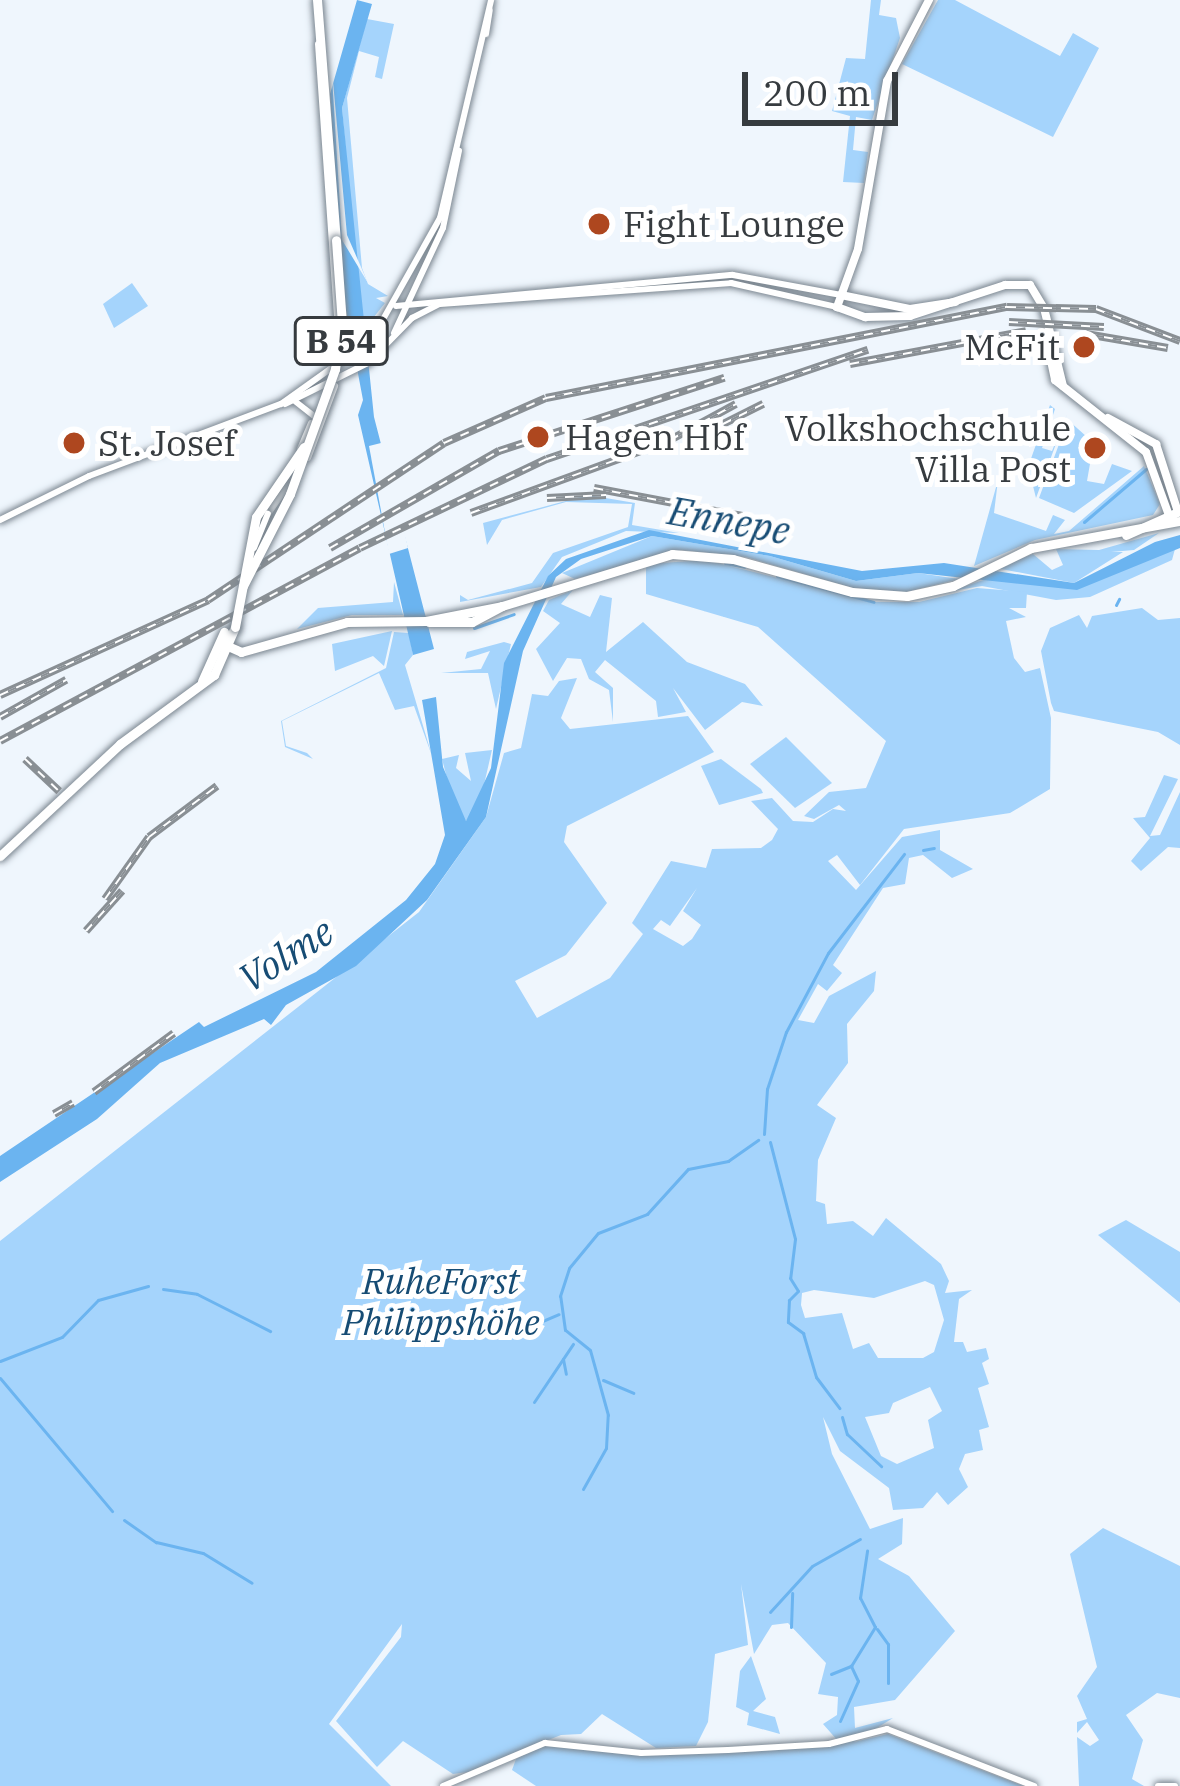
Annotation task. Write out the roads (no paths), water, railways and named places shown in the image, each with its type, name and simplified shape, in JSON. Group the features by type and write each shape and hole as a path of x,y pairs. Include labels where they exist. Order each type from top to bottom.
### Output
{"main road":[{"name":"B 54","path":"243,586 310,438 342,324 317,0"},
{"path":"929,0 887,81 861,234 837,307 899,317 1030,285 1063,386 1160,450 1177,488 1176,517"},
{"path":"841,296 910,309 955,302"},
{"path":"1129,429 1156,470 1176,517"},
{"name":"B 54","path":"0,856 120,744 221,666 256,517 310,438"},
{"path":"221,666 251,649 294,641 347,622 426,621 502,606 638,560 688,554 872,596 953,586 1035,547 1126,535 1176,517"},
{"name":"B 54","path":"200,685 229,637"},
{"path":"229,637 251,649"},
{"path":"229,637 251,649"}],"street":[{"path":"392,337 440,218 490,5"},
{"path":"291,477 338,346 320,37"},
{"path":"0,520 89,476 336,382 423,310 720,283 769,283 841,296"},
{"path":"281,404 366,345 405,298 769,283 837,307"},
{"path":"826,300 841,296"},
{"path":"405,298 423,310"},
{"path":"338,346 353,370"},
{"path":"243,586 268,514 336,382"},
{"path":"293,402 314,416"},
{"path":"443,1786 545,1743 641,1753 786,1747 887,1729 1034,1786"},
{"path":"1158,1786 1175,1786"}],"waterway":[{"path":"1084,522 1146,469"},
{"name":"Ennepe","path":"725,563 745,567"},
{"path":"777,576 874,602"},
{"path":"1116,605 1119,599"},
{"path":"474,628 514,614"},
{"path":"923,850 934,848"},
{"path":"764,1134 767,1089 786,1032 828,953 904,854"},
{"path":"583,1489 606,1448 608,1415 590,1350 565,1330 560,1296 569,1268 598,1233 647,1214 688,1169 728,1161 758,1140"},
{"path":"770,1142 795,1239 790,1278 798,1291 789,1300 788,1322 803,1333 816,1377 839,1408"},
{"path":"0,1361 62,1337 98,1300 148,1286"},
{"path":"163,1289 197,1294 270,1331"},
{"path":"519,1331 559,1314"},
{"path":"534,1402 573,1344"},
{"path":"563,1359 566,1374"},
{"path":"0,1378 112,1511"},
{"path":"603,1380 633,1393"},
{"path":"842,1417 847,1434 881,1466"},
{"path":"124,1520 156,1542 203,1553 252,1583"},
{"path":"770,1612 812,1566 860,1539"},
{"path":"840,1721 858,1681 851,1666 875,1627 860,1598 867,1551"},
{"path":"791,1627 792,1593"},
{"path":"877,1629 888,1644 888,1683"},
{"path":"831,1674 851,1666"}],"railway":[{"path":"0,695 208,600 444,443 546,398 1007,307 1096,309 1180,341"},
{"path":"1009,322 1104,327"},
{"path":"850,364 1026,331"},
{"path":"1086,334 1168,348"},
{"path":"0,741 360,548 547,459 868,350"},
{"path":"330,548 499,451 724,378"},
{"path":"471,513 670,440 736,404"},
{"path":"723,424 763,404"},
{"path":"594,488 742,516"},
{"path":"547,498 606,495"},
{"path":"0,717 66,680"},
{"path":"25,759 59,791"},
{"path":"105,899 149,837 217,786"},
{"path":"86,931 122,891"},
{"path":"94,1092 174,1033"},
{"path":"54,1114 73,1103"}],"place":[{"name":"Fight Lounge","path":"599,224"},
{"name":"McFit","path":"1084,347"},
{"name":"Hagen Hbf","path":"538,437"},
{"name":"St. Josef","path":"74,443"},
{"name":"Volkshochschule Villa Post","path":"1095,448"}],"water label":[{"name":"Volme","path":"286,955"}],"park label":[{"name":"RuheForst Philippshöhe","path":"441,1300"}]}
